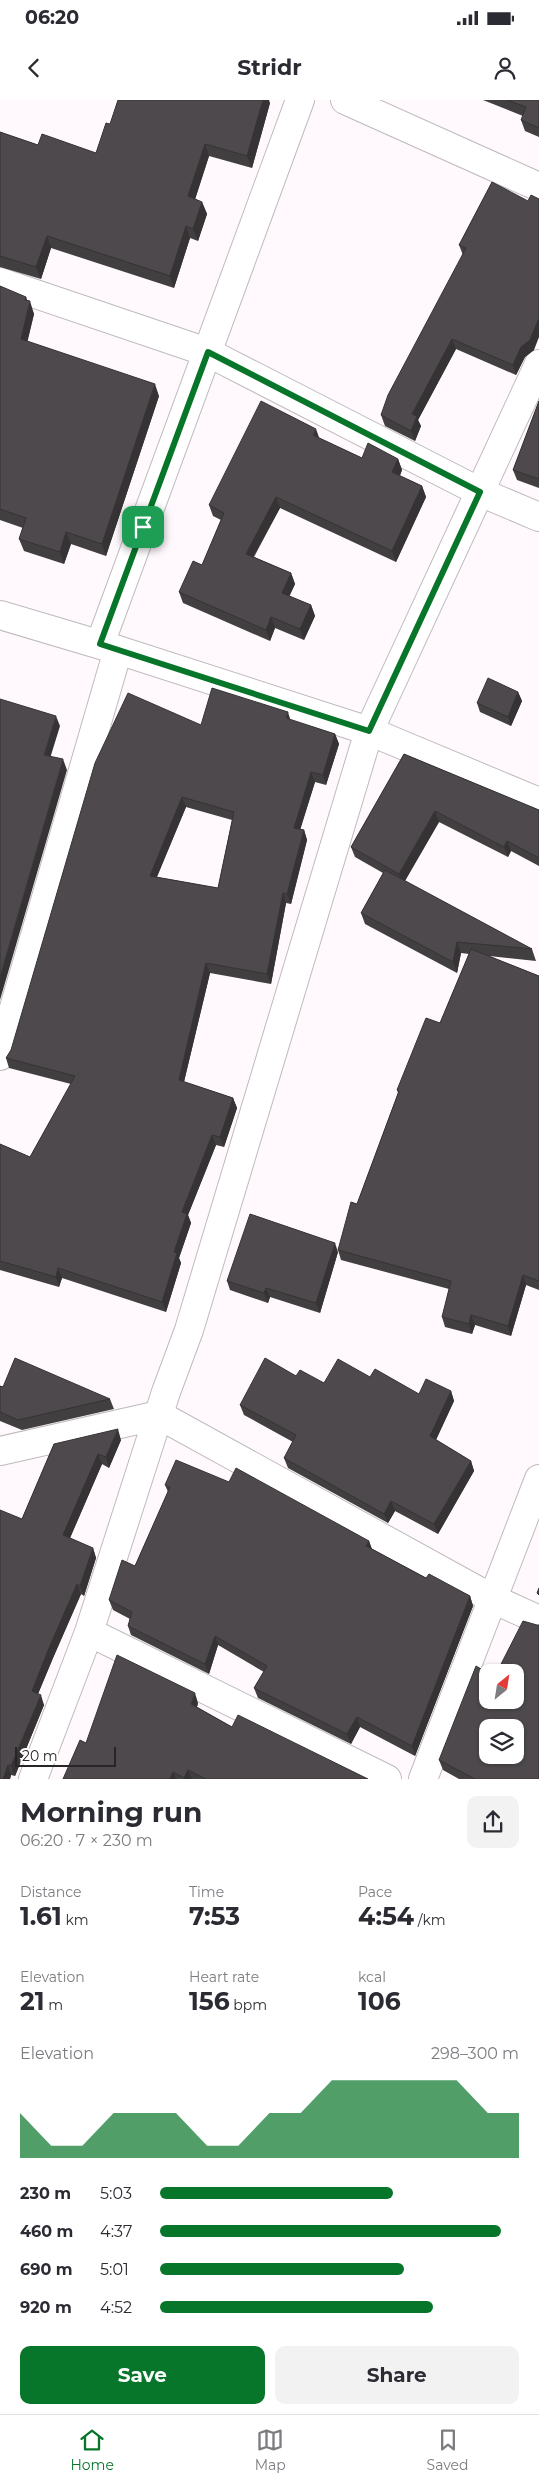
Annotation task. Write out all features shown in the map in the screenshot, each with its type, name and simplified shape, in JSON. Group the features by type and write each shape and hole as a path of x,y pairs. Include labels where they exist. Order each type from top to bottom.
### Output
{"street":[{"path":"0,1056 109,647 208,352 300,100"},
{"path":"345,100 539,187"},
{"path":"0,282 208,352 480,492 539,517"},
{"path":"33,1779 88,1632 162,1403 189,1330 369,731 539,364"},
{"path":"0,615 109,647 369,731 539,802"},
{"path":"0,1451 162,1403 493,1599 539,1620"},
{"path":"423,1779 539,1479"},
{"path":"88,1632 387,1779"}],"building":[{"path":"118,100 263,100 247,156 205,144 188,196 202,202 193,229 186,226 170,276 47,236 36,267 0,256 0,132 38,145 42,134 96,153 106,123 110,124"},
{"path":"507,100 539,100 539,128 521,120 526,107"},
{"path":"492,182 528,201 531,195 539,199 539,318 530,340 521,347 513,365 452,339 412,414 417,416 411,431 381,415 388,395 466,248 459,245"},
{"path":"0,286 26,297 25,300 30,301 21,339 155,384 102,544 66,532 60,552 19,539 26,518 0,509"},
{"path":"261,401 316,429 313,435 362,458 368,443 398,459 392,472 422,486 392,551 276,497 246,554 291,573 282,593 311,605 300,629 271,617 266,630 179,592 193,561 202,565 224,513 209,505"},
{"path":"539,401 539,479 513,470"},
{"path":"488,678 518,692 508,717 477,703"},
{"path":"212,688 288,712 286,718 335,734 323,775 311,772 294,828 304,830 287,894 283,893 267,974 206,963 179,1080 233,1098 220,1137 212,1135 182,1212 187,1214 174,1252 177,1253 162,1302 58,1268 56,1277 0,1261 0,1144 30,1157 75,1076 6,1058 11,1050 95,763 128,693 201,725","holes":["182,797 234,812 218,888 150,876"]},
{"path":"0,699 56,716 44,755 63,759 0,977"},
{"path":"404,754 539,810 539,858 507,841 504,847 435,811 399,874 351,847"},
{"path":"385,870 532,949 457,942 453,962 361,913"},
{"path":"471,949 539,976 539,1281 523,1275 508,1326 471,1315 469,1324 442,1317 451,1281 338,1250 351,1202 357,1204 399,1091 397,1090 426,1018 440,1023"},
{"path":"250,1214 335,1243 316,1303 266,1288 264,1293 227,1281"},
{"path":"15,1358 110,1399 18,1420 0,1412 0,1386 3,1387"},
{"path":"265,1358 296,1376 300,1370 324,1383 338,1359 370,1377 375,1369 419,1394 426,1379 451,1391 430,1436 471,1461 434,1524 391,1501 384,1514 284,1458 296,1435 240,1405"},
{"path":"118,1429 106,1457 98,1454 63,1535 93,1548 80,1586 77,1584 32,1691 41,1695 11,1766 8,1765 3,1779 0,1779 0,1510 22,1519 54,1444"},
{"path":"176,1460 229,1482 236,1468 369,1541 366,1546 426,1578 429,1574 470,1596 412,1746 357,1717 347,1734 254,1688 267,1666 215,1636 205,1664 128,1626 132,1612 109,1600 122,1560 135,1566 170,1487 165,1485"},
{"path":"523,1621 539,1625 539,1779 475,1779 439,1760 476,1666 479,1668 479,1709 524,1709 524,1664 501,1664"},
{"path":"117,1655 195,1693 191,1704 232,1727 238,1715 368,1779 206,1779 188,1770 184,1778 173,1772 170,1779 63,1779 80,1740 86,1743"}],"route":[{"path":"208,352 480,492 369,731 100,644 143,527 208,352"}]}
